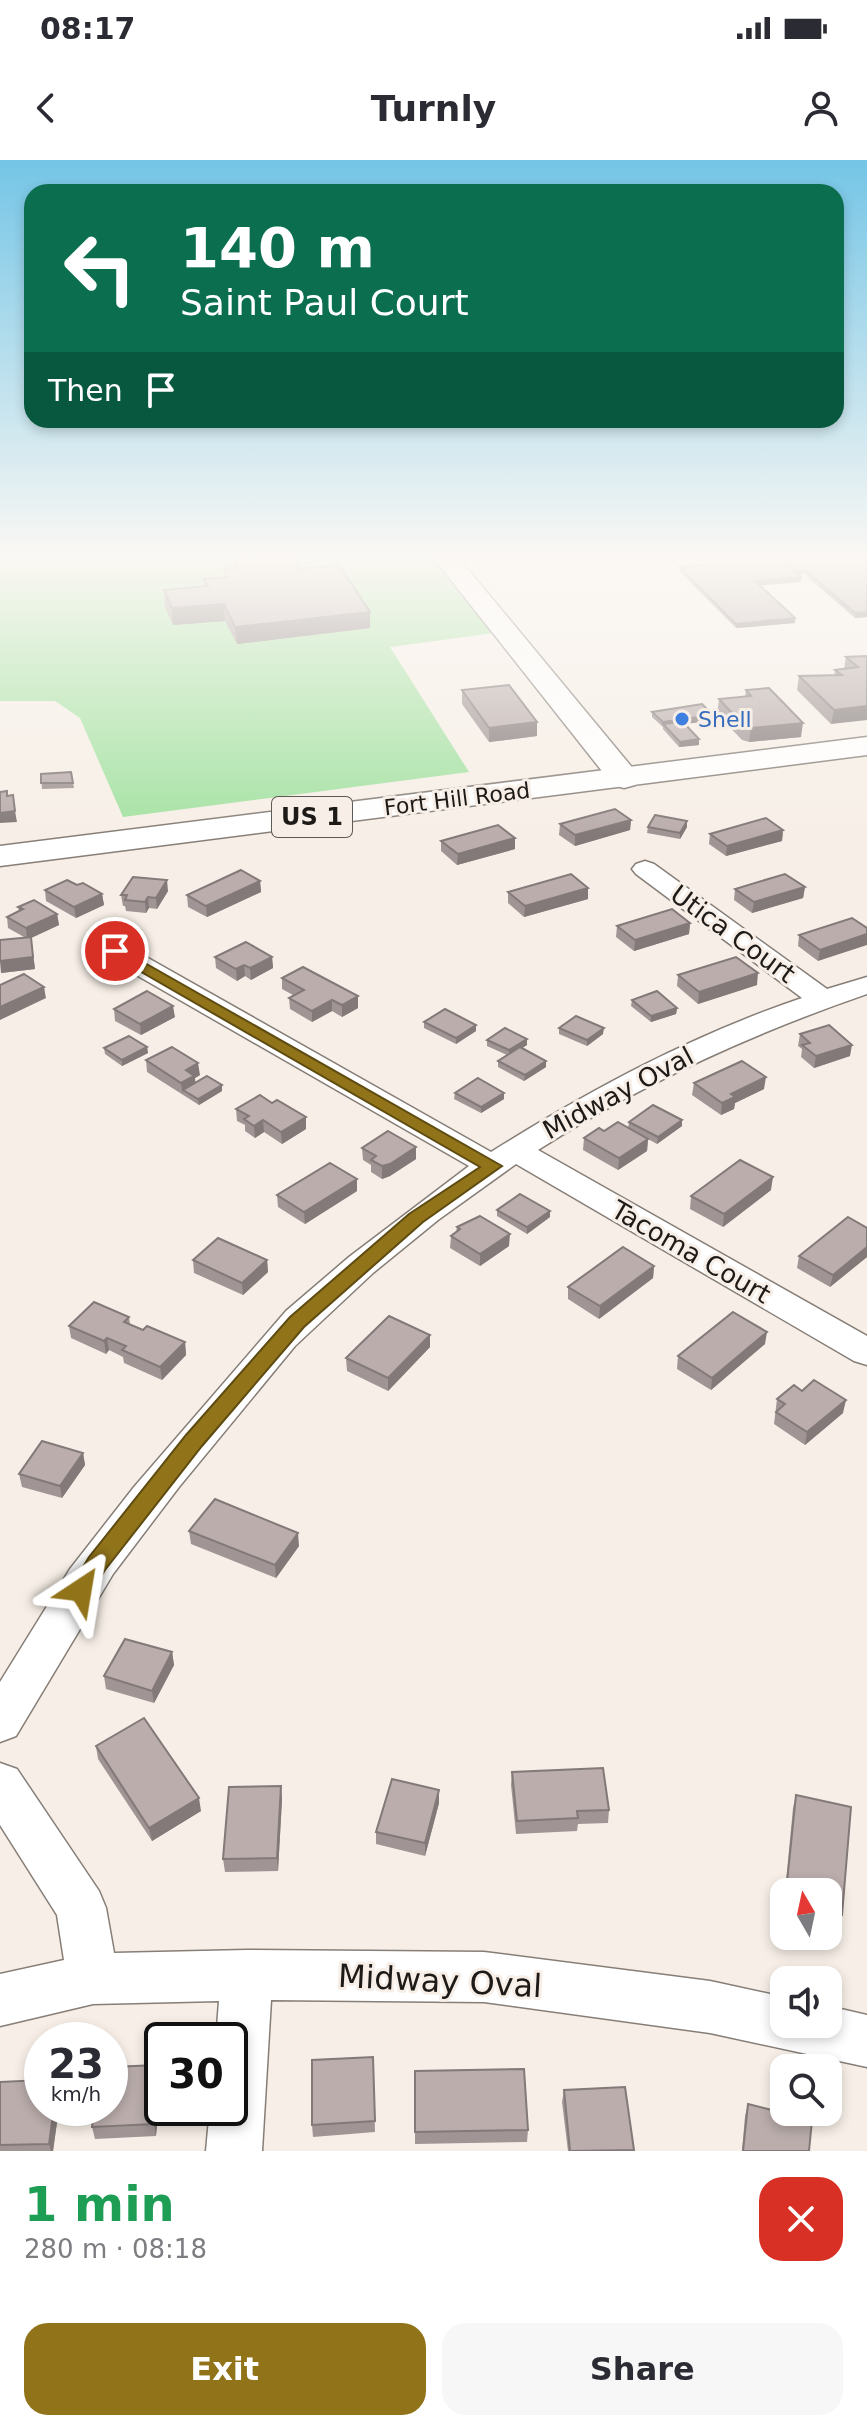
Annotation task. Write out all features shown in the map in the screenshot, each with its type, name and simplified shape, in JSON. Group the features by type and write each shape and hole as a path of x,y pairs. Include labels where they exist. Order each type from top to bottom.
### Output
{"main road":[{"path":"519,649 624,778"},
{"name":"Fort Hill Road","path":"0,856 867,746"}],"street":[{"name":"Utica Court","path":"645,869 822,999"},
{"name":"Tacoma Court","path":"115,951 867,1352"},
{"name":"Midway Oval","path":"0,1722 97,1564 194,1441 297,1322 416,1218 572,1112 657,1067 822,999 867,985"},
{"path":"0,1784 81,1908 93,1979"},
{"name":"Midway Oval","path":"0,2000 93,1979 247,1975 484,1977 710,2007 770,2020"},
{"path":"234,2151 247,1975"},
{"path":"842,2035 867,2041"}],"green space":[{"path":"0,649 391,649 469,772 123,817 80,718 55,701 0,701"}],"building":[{"path":"867,656 867,706 834,710 799,676 842,675 835,670 858,667 846,657"},
{"path":"509,685 537,722 489,728 462,690"},
{"path":"769,688 803,723 744,726 719,699 751,696 746,690"},
{"path":"702,704 713,715 663,722 652,712"},
{"path":"683,722 699,739 680,742 663,724"},
{"path":"71,772 73,783 41,783 41,774"},
{"path":"7,791 7,796 13,795 15,811 0,813 0,792"},
{"path":"615,809 631,820 575,835 560,824"},
{"path":"655,815 687,821 680,833 648,827"},
{"path":"766,818 783,830 727,846 710,834"},
{"path":"498,825 515,838 458,854 441,841"},
{"path":"241,870 260,881 206,906 187,895"},
{"path":"571,874 588,888 525,906 508,892"},
{"path":"785,874 805,887 754,902 735,889"},
{"path":"133,877 167,880 156,898 148,897 145,902 125,900 127,895 121,895"},
{"path":"67,880 77,885 83,883 102,894 74,907 45,890"},
{"path":"34,900 57,914 26,928 7,917 23,909 18,907"},
{"path":"672,909 690,923 635,940 617,926"},
{"path":"852,918 867,928 867,934 820,950 799,935"},
{"path":"31,937 33,957 0,961 0,940"},
{"path":"246,942 272,957 250,968 244,965 236,969 215,957"},
{"path":"736,957 758,973 699,992 678,975"},
{"path":"303,967 358,996 342,1005 332,1000 312,1011 289,998 304,990 282,978"},
{"path":"24,974 44,987 0,1007 0,985"},
{"path":"147,991 173,1006 140,1024 114,1009"},
{"path":"657,991 677,1008 651,1016 632,1000"},
{"path":"445,1009 476,1025 456,1038 424,1022"},
{"path":"576,1016 604,1028 587,1040 559,1028"},
{"path":"829,1025 852,1045 816,1056 802,1045 810,1043 800,1034"},
{"path":"505,1028 527,1039 509,1050 487,1040"},
{"path":"129,1036 147,1047 122,1060 104,1048"},
{"path":"172,1047 198,1063 186,1070 194,1076 181,1083 146,1060"},
{"path":"520,1047 546,1061 525,1075 498,1061"},
{"path":"742,1061 766,1077 731,1094 735,1097 722,1103 694,1083"},
{"path":"207,1076 222,1085 198,1099 183,1090"},
{"path":"478,1078 504,1093 481,1107 455,1093"},
{"path":"260,1095 272,1103 277,1100 306,1117 281,1132 263,1120 254,1126 244,1119 249,1116 236,1109"},
{"path":"653,1105 682,1120 658,1137 629,1122"},
{"path":"618,1122 648,1139 619,1158 584,1138 599,1128 604,1131"},
{"path":"388,1131 416,1147 382,1166 371,1160 376,1156 362,1148"},
{"path":"740,1160 773,1177 724,1214 691,1196"},
{"path":"330,1163 357,1179 304,1212 277,1195"},
{"path":"520,1194 550,1211 527,1227 497,1210"},
{"path":"480,1216 510,1234 480,1254 451,1236 460,1229 457,1227"},
{"path":"848,1217 867,1228 867,1247 833,1275 799,1256"},
{"path":"218,1238 267,1260 242,1283 193,1260"},
{"path":"623,1247 654,1266 600,1306 568,1287"},
{"path":"94,1302 129,1317 124,1322 143,1330 147,1326 185,1342 160,1367 122,1350 126,1346 107,1338 104,1341 69,1326"},
{"path":"733,1312 767,1332 712,1378 678,1356"},
{"path":"389,1316 430,1335 388,1378 346,1358"},
{"path":"814,1380 846,1400 807,1432 776,1412 785,1404 777,1399 794,1385 802,1391"},
{"path":"42,1441 83,1453 60,1486 19,1474"},
{"path":"215,1499 298,1533 275,1565 189,1531"},
{"path":"125,1639 172,1652 152,1691 104,1676"},
{"path":"144,1718 199,1798 149,1828 96,1746"},
{"path":"603,1768 609,1810 577,1811 578,1818 517,1821 512,1772"},
{"path":"392,1779 439,1790 425,1843 376,1832"},
{"path":"281,1786 277,1858 223,1859 229,1787"},
{"path":"796,1795 851,1807 842,1915 842,1878 787,1878"},
{"path":"373,2057 375,2121 312,2125 312,2060"},
{"path":"128,2066 144,2066 144,2124 128,2125"},
{"path":"524,2069 528,2130 415,2132 415,2071"},
{"path":"24,2081 24,2126 52,2126 49,2144 0,2145 0,2082"},
{"path":"625,2087 634,2150 570,2151 564,2090"},
{"path":"748,2104 770,2110 770,2126 811,2126 809,2151 743,2151"}],"place":[{"name":"Shell","path":"682,719"}],"route":[{"path":"81,1590 97,1564 194,1441 297,1322 416,1218 493,1166 115,951"}]}
